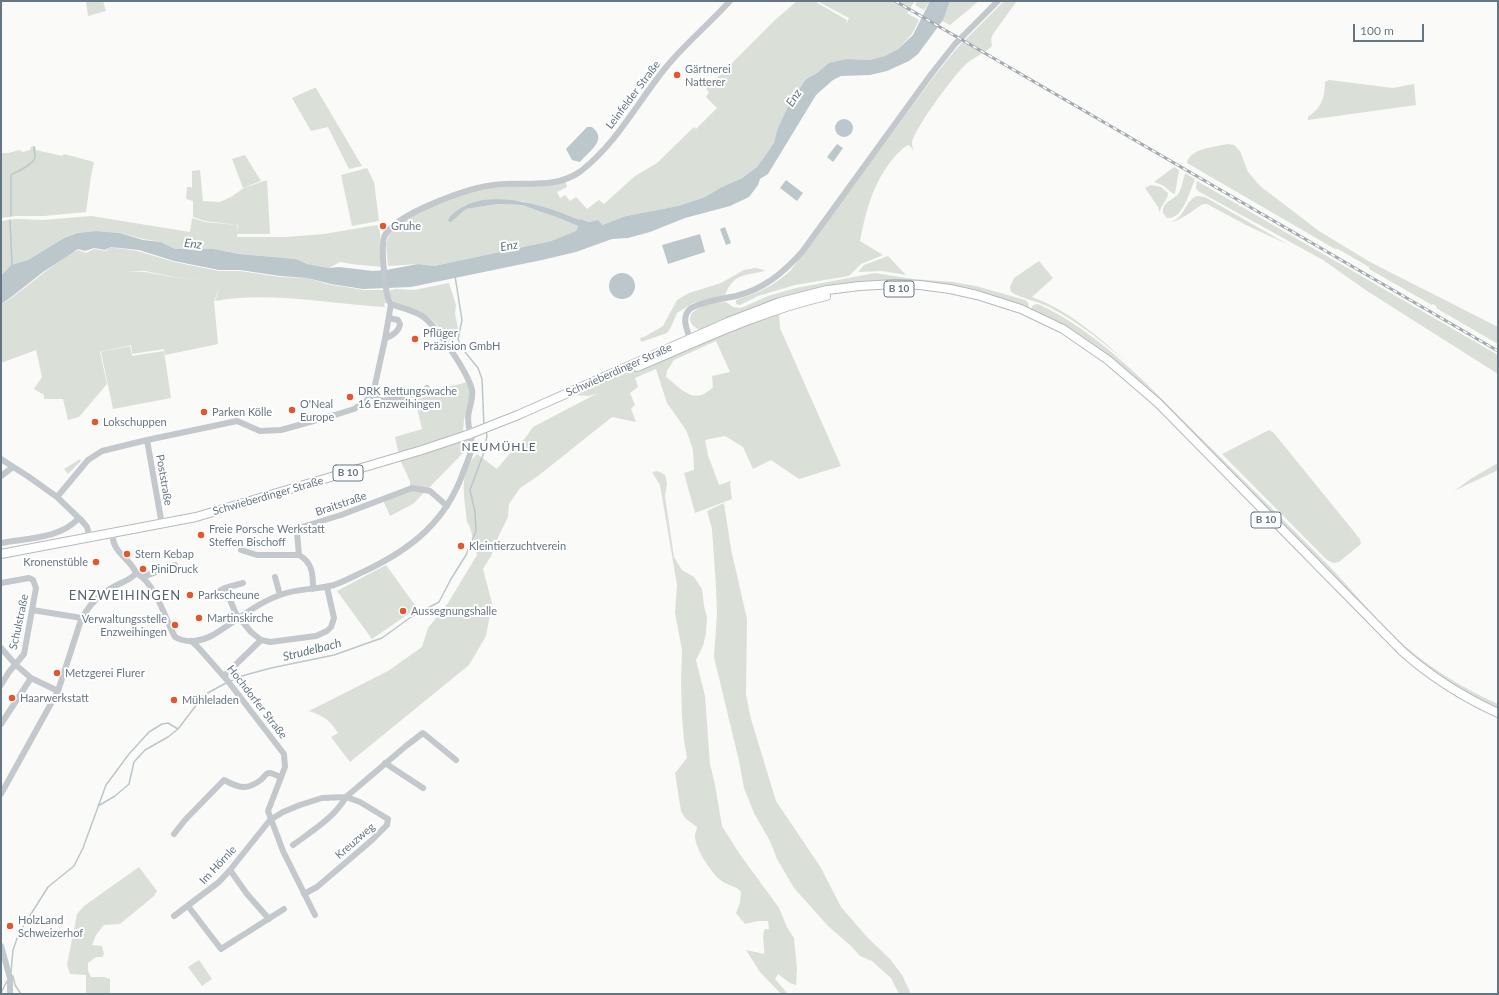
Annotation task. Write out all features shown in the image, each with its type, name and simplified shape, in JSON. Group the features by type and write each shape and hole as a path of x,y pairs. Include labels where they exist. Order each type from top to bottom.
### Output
{"main road":[{"name":"B 10","path":"689,343 735,319 786,300 827,290 878,284 920,285 964,291 999,301 1036,315 1064,329 1090,346 1120,369 1153,398 1377,627 1408,656 1446,685 1467,698 1498,713"},
{"name":"B 10","path":"689,343 700,341 746,321 794,304 858,290 906,289 947,293 980,300 1035,320 1061,333 1087,350 1111,368 1148,400 1191,442 1384,641 1405,660 1444,689 1468,704 1498,718"},
{"name":"Schwieberdinger Straße","path":"1,554 162,525 196,517 398,458 470,434 549,402 590,382 689,343"}],"street":[{"name":"Leinfelder Straße","path":"391,304 388,298 384,265 384,239 389,230 400,221 428,205 477,187 494,185 547,184 565,179 582,170 626,124 655,81 673,59 730,1"},
{"path":"689,343 685,319 686,313 691,308 757,289 779,276 788,268 802,252 932,73 955,44 998,1"},
{"path":"57,497 80,469 93,456 102,451 237,421 260,431 281,430 354,408 365,402 371,395 375,384 386,339 391,304 407,309 427,320 443,339 472,389 472,397 467,420 472,448 455,494 433,525 422,536 379,564 338,583 327,587 293,591 256,606 223,629 207,638 191,641 179,640 175,637 161,607 143,577 136,573 134,568 117,548 113,540 114,534"},
{"path":"386,339 400,328 398,320 389,318"},
{"path":"371,395 382,401 425,391 427,388"},
{"name":"Poststraße","path":"147,440 162,525"},
{"path":"1,459 30,477 57,497 87,527 90,538"},
{"path":"1,476 14,467"},
{"name":"Braitstraße","path":"299,555 298,530 302,527 341,515 412,488 430,491 447,506"},
{"path":"1,542 58,532 72,525 79,518"},
{"path":"241,550 257,555 299,555 304,558 312,570 313,589"},
{"path":"143,577 175,565"},
{"path":"1,794 58,691 82,618 89,607 102,595 132,578 136,573"},
{"path":"275,577 280,595"},
{"name":"Schulstraße","path":"1,583 25,578 33,580 36,588 24,654 9,672 1,685"},
{"path":"210,596 225,588 243,583"},
{"path":"225,588 236,614 251,632 260,640 270,642 316,636 327,631 331,627 334,618 327,587"},
{"path":"32,610 82,618"},
{"path":"225,678 260,640"},
{"name":"Hochdorfer Straße","path":"191,641 232,686 259,723 282,750 285,760 285,767 268,812 283,852 315,915"},
{"path":"1,648 16,665 31,678 58,691"},
{"path":"1,724 31,678"},
{"path":"293,845 330,818 342,805 346,797 385,763 423,733 456,760"},
{"path":"385,763 423,788"},
{"path":"174,834 224,780 236,787 241,788 256,783 270,773 281,778"},
{"name":"Kreuzweg","path":"270,820 300,804 322,798 346,797 360,802 388,819 388,825 372,840 317,887 304,894"},
{"name":"Im Hörnle","path":"174,916 219,882 270,820"},
{"path":"230,870 247,894 269,919"},
{"path":"188,906 221,949 284,909"},
{"path":"1,946 8,973 10,994"}],"shaded area":[{"path":"86,1 103,1 106,11 88,16"},
{"path":"797,1 814,1 847,20 846,25 849,18 817,1 915,1 907,13 919,20 912,34 898,49 885,56 870,60 847,59 824,67 806,79 790,102 777,130 774,143 757,167 742,178 705,197 678,206 626,216 602,225 580,219 580,221 559,212 522,201 465,205 451,221 466,209 498,204 522,205 578,226 576,231 551,241 434,266 418,264 388,266 386,244 389,234 394,228 428,205 477,187 565,179 567,187 557,192 560,198 565,195 570,201 576,197 587,209 599,200 604,204 635,176 657,163 694,127 696,129 717,108 706,97 709,92 706,89 775,20"},
{"path":"917,1 930,1 924,10 915,5"},
{"path":"950,1 979,1 950,25 942,21"},
{"path":"1004,1 1017,1 993,34 991,39 992,46 966,64 961,70 936,102 914,136 912,143 914,151 909,145 897,154 882,174 877,184 868,206 860,241 883,255 861,264 849,276 795,285 758,296 740,305 736,304 736,300 765,288 791,270 935,75 958,47"},
{"path":"1329,80 1393,88 1414,84 1416,105 1308,120 1308,117 1319,106 1323,98 1325,82"},
{"path":"316,88 362,166 349,169 328,127 311,131 292,98"},
{"path":"1228,144 1234,145 1240,151 1248,172 1260,186 1319,231 1370,262 1498,327 1498,344 1436,308 1437,307 1433,304 1432,305 1369,269 1369,267 1338,249 1335,249 1187,163 1189,158 1198,151"},
{"path":"35,146 36,150 62,156 64,154 94,162 86,212 1,218 1,153 9,153 19,150 23,152 30,150 31,147"},
{"path":"245,155 261,181 243,188 232,159"},
{"path":"1174,167 1179,170 1174,194 1162,185 1154,182"},
{"path":"367,168 374,182 379,221 352,226 341,175"},
{"path":"200,170 203,201 220,202 231,197 244,188 267,180 270,234 237,234 237,237 286,237 324,234 377,225 380,232 382,267 340,262 329,268 307,264 296,259 241,254 214,249 175,249 161,242 121,233 96,231 76,233 64,238 28,260 11,265 1,276 1,221 16,219 43,220 91,216 190,232 192,218 205,222 237,225 238,230 238,225 205,221 193,217 193,201 186,199 187,187 191,187 192,189 192,171"},
{"path":"1185,173 1195,179 1188,197 1182,209 1177,214 1173,217 1167,218 1163,213 1164,206 1179,193"},
{"path":"1197,181 1498,355 1498,374 1367,291 1323,260 1198,191 1196,188"},
{"path":"1151,185 1161,187 1168,193 1167,198 1161,207 1160,213 1158,207 1145,188"},
{"path":"1197,196 1205,197 1289,245 1248,226 1207,204 1203,204 1182,218 1170,222 1179,217 1189,202"},
{"path":"109,247 138,251 174,262 219,271 240,271 280,277 307,278 327,284 364,290 384,290 387,302 384,304 385,307 300,299 257,297 215,301 220,286 214,301 218,344 165,355 164,349 132,354 131,345 100,352 107,384 79,417 68,420 63,399 44,399 44,395 34,389 42,377 36,350 1,363 1,326 3,323 1,325 1,304 10,299 67,255 78,250 86,253 94,249 106,251","holes":["125,271 145,271 174,277 222,283 172,277 145,272"]},
{"path":"888,256 906,275 882,271 858,272 864,265"},
{"path":"1039,261 1053,278 1032,297 1059,310 1084,326 1130,365 1071,319 1049,307 1011,292 1010,287 1014,278"},
{"path":"755,268 765,271 745,275 736,279 728,288 725,295 693,303 677,313 667,333 641,342 640,338 663,326 677,300 689,293 721,283 744,270"},
{"path":"875,273 976,286 1025,300 1028,302 1029,308 978,292 859,283 704,330 696,328 691,323 690,316 692,313 710,304 726,302 733,307 741,308 768,296 796,288"},
{"path":"449,283 456,305 455,314 458,328 455,339 449,340 432,320 420,312 395,304 390,296 390,290 414,290"},
{"path":"1038,304 1082,329 1102,344 1141,378 1340,577 1379,621 1406,647 1444,675 1498,704 1498,710 1463,692 1409,654 1160,401 1031,309 1033,305"},
{"path":"779,312 780,328 841,466 799,479 771,460 753,469 743,447 725,436 705,440 708,455 719,485 731,481 732,499 695,513 684,473 694,470 693,450 686,430 667,403 656,369 635,378 638,387 630,393 635,405 631,409 636,422 612,417 538,476 520,488 509,504 508,517 491,556 483,569 492,603 486,636 469,665 350,762 331,737 338,733 332,724 323,717 309,711 388,671 422,647 428,628 448,603 477,555 470,527 467,522 464,486 467,470 477,454 497,469 533,427 598,393 589,396 573,395 700,341","holes":["716,341 730,372 712,376 713,387 706,393 694,396 683,391 666,377 667,371 674,360"]},
{"path":"130,346 132,356 164,351 171,398 113,409 101,352"},
{"path":"468,382 471,398 464,419 463,433 399,455 395,437 422,429 415,399 431,391"},
{"path":"1269,430 1273,432 1360,539 1361,544 1339,562 1333,563 1327,560 1222,454"},
{"path":"476,437 468,448 413,504 390,516 382,498 410,487 410,481 400,460"},
{"path":"80,459 81,461 68,474 64,469"},
{"path":"1498,463 1498,470 1454,491 1472,478"},
{"path":"658,471 665,475 667,484 665,496 674,557 682,570 694,577 702,589 707,617 706,633 703,646 696,660 705,696 710,764 722,826 739,853 779,908 787,927 794,938 797,969 796,985 790,983 778,974 775,979 788,994 781,994 760,972 746,950 764,954 763,935 765,929 769,929 768,921 758,921 745,924 736,913 740,903 741,892 735,887 721,880 711,869 696,842 695,835 697,827 685,818 681,811 675,773 687,758 682,717 682,650 675,613 677,585 660,485 652,472"},
{"path":"724,503 731,549 747,619 746,695 751,719 776,801 821,868 841,907 868,938 890,959 902,975 911,994 899,994 891,978 872,961 860,956 828,926 794,888 777,859 770,841 754,813 744,788 714,657 717,614 716,588 712,529 707,511"},
{"path":"386,565 417,608 372,639 337,591"},
{"path":"139,867 157,891 154,896 120,924 104,925 96,935 92,945 102,946 104,954 102,957 96,957 88,963 88,971 91,977 104,977 110,979 110,994 86,994 86,975 70,974 67,965 77,914 84,906"},
{"path":"199,960 212,979 202,986 188,967"}],"water":[{"name":"Enz","path":"930,1 950,1 943,20 918,54 909,61 887,71 870,75 841,76 833,80 816,95 768,174 760,179 758,185 749,197 730,206 685,218 650,232 628,238 612,239 576,252 411,287 363,289 331,284 307,278 280,276 240,270 219,270 174,261 139,250 110,247 105,250 94,248 85,251 78,249 43,272 1,304 1,276 11,265 28,260 64,238 77,233 96,231 120,233 143,240 161,242 175,249 214,249 240,254 296,259 307,264 329,268 339,267 373,271 418,264 434,266 551,241 576,231 578,226 522,205 498,204 466,209 451,222 448,221 458,210 471,203 502,199 518,201 551,209 579,220 590,222 598,220 602,225 626,216 678,206 705,197 742,178 757,167 774,143 777,130 790,102 806,79 817,73 829,63 847,59 870,60 885,56 898,49 913,35"},
{"path":"840,119 848,119 853,124 851,135 848,137 840,137 835,132 835,124"},
{"path":"587,127 592,127 596,132 598,141 580,162 572,160 566,149"},
{"path":"837,144 843,148 833,162 827,157"},
{"path":"786,180 803,193 797,201 780,188"},
{"path":"725,227 731,243 726,245 720,229"},
{"path":"700,234 705,252 668,264 662,245"},
{"path":"622,273 631,277 635,286 631,295 622,299 613,295 609,286 613,277"}],"waterway":[{"path":"11,216 11,175 32,163 35,157 34,147"},
{"path":"10,220 12,266"},
{"name":"Strudelbach","path":"455,276 462,320 458,339 461,347 478,368 482,379 484,426"},
{"name":"Strudelbach","path":"231,681 238,677 271,668 334,655 382,638 411,617 439,602 466,555 476,531 475,512 470,490 483,455 487,436 486,431"},
{"name":"Strudelbach","path":"98,806 115,796 129,784 134,762 145,750 168,737 178,729 204,695 226,683"},
{"name":"Strudelbach","path":"11,972 13,950 19,933 48,887 74,866 83,848 106,785 129,754 149,732 162,724 168,723 178,729"},
{"path":"13,976 15,985 21,994"},
{"name":"Strudelbach","path":"1,993 7,981"}],"railway":[{"path":"895,1 1498,351"}],"place":[{"name":"Gärtnerei Natterer","path":"677,75"},
{"name":"Gruhe","path":"383,226"},
{"name":"Pflüger Präzision GmbH","path":"415,339"},
{"name":"DRK Rettungswache 16 Enzweihingen","path":"350,397"},
{"name":"O'Neal Europe","path":"292,410"},
{"name":"Parken Kölle","path":"204,412"},
{"name":"Lokschuppen","path":"95,422"},
{"name":"Freie Porsche Werkstatt Steffen Bischoff","path":"201,535"},
{"name":"Kleintierzuchtverein","path":"461,546"},
{"name":"Stern Kebap","path":"127,554"},
{"name":"Kronenstüble","path":"96,562"},
{"name":"PiniDruck","path":"143,569"},
{"name":"Parkscheune","path":"190,595"},
{"name":"Aussegnungshalle","path":"403,611"},
{"name":"Martinskirche","path":"199,618"},
{"name":"Verwaltungsstelle Enzweihingen","path":"175,625"},
{"name":"Metzgerei Flurer","path":"57,673"},
{"name":"Haarwerkstatt","path":"12,698"},
{"name":"Mühleladen","path":"174,700"},
{"name":"HolzLand Schweizerhof","path":"10,926"}],"district":[{"name":"NEUMÜHLE","path":"499,447"},
{"name":"ENZWEIHINGEN","path":"125,596"}]}
